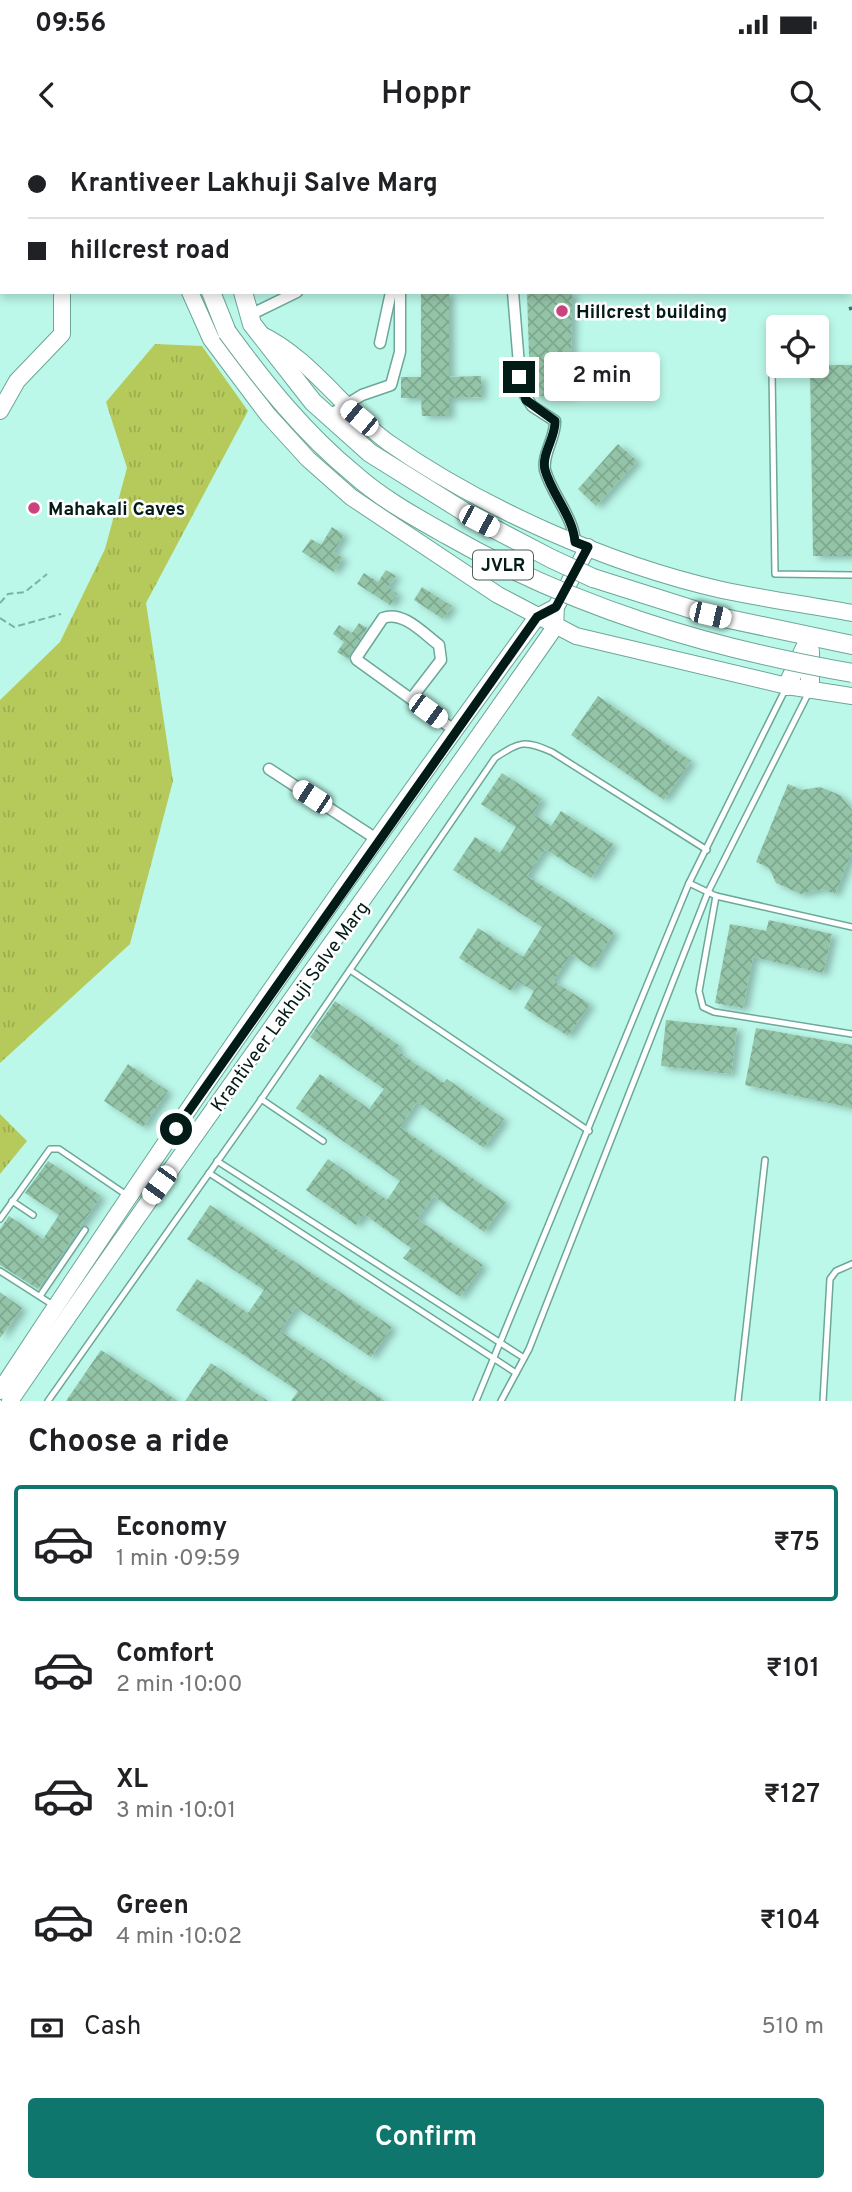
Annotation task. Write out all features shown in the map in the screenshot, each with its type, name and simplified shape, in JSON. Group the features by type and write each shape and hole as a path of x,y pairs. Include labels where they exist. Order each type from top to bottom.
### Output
{"main road":[{"path":"0,411 17,381 62,334 62,294"},
{"path":"191,294 211,339 268,415 308,458 351,497 537,617 576,636 787,686 852,696"},
{"name":"JVLR","path":"212,294 227,332 276,399 354,475 399,507 524,576 585,603 697,640 754,655 852,673"},
{"name":"JVLR","path":"244,294 260,334 313,402 370,453 479,521 593,578 710,615 852,645"},
{"path":"260,334 286,347 344,405 388,442 482,499 626,563 721,589 852,613"},
{"path":"555,627 556,607 582,544"},
{"name":"Krantiveer Lakhuji Salve Marg","path":"0,1391 112,1220 454,730 537,617 556,607"},
{"name":"Krantiveer Lakhuji Salve Marg","path":"10,1401 127,1229 369,894 555,627"},
{"path":"787,686 810,637"},
{"path":"810,637 810,690"},
{"path":"112,1220 127,1229"}],"street":[{"path":"250,315 293,294"},
{"path":"380,343 391,294"},
{"path":"328,416 362,395 391,385 400,352 400,294"},
{"path":"513,294 522,389 532,406 555,421 556,430 544,467 563,513 582,544"},
{"path":"411,699 441,660 442,652 439,645 401,617 388,616 383,618 356,658 411,699 454,730"},
{"path":"269,769 378,840"}],"lane":[{"path":"772,378 775,574 852,575"},
{"path":"477,1401 689,883 787,686"},
{"path":"501,1401 524,1359 708,892 810,690"},
{"path":"48,1401 261,1099 495,758 515,744 532,743 552,752 707,850"},
{"path":"689,883 716,897 852,927"},
{"path":"716,897 699,990 703,1007 714,1012 852,1034"},
{"path":"350,970 589,1131"},
{"path":"261,1099 323,1141"},
{"path":"0,1219 47,1151 54,1149 129,1196"},
{"path":"738,1401 765,1160"},
{"path":"217,1161 524,1359"},
{"path":"209,1173 516,1373"},
{"path":"12,1201 33,1215"},
{"path":"40,1296 85,1230"},
{"path":"823,1401 830,1279 836,1270 852,1264"},
{"path":"0,1271 55,1307"}],"path":[{"path":"0,603 8,594 25,592 47,575"},
{"path":"0,618 15,627 61,614"}],"green space":[{"path":"155,344 202,346 248,411 146,603 173,781 130,944 0,1063 0,700 60,642 105,549 127,468 106,402"},
{"path":"0,1114 27,1141 0,1174"}],"building":[{"path":"421,294 449,294 449,377 481,376 481,397 449,398 449,416 422,416 421,398 401,398 401,377 421,377"},
{"path":"527,294 572,294 571,396 535,396 530,389"},
{"path":"829,365 852,365 852,556 813,556 810,378 829,378"},
{"path":"618,444 637,461 596,506 578,489"},
{"path":"332,527 344,535 333,552 343,558 334,572 302,552 311,539 321,545"},
{"path":"386,570 396,576 388,587 398,594 390,605 357,584 364,573 378,582"},
{"path":"422,587 452,606 443,619 414,600"},
{"path":"359,623 367,628 348,659 337,652 344,642 333,634 339,625 352,633"},
{"path":"598,696 691,761 664,800 571,735"},
{"path":"502,773 542,799 533,814 551,826 561,811 613,844 591,878 545,849 527,876 614,932 592,968 571,954 553,981 590,1004 568,1036 524,1008 534,991 517,981 511,991 459,958 478,928 523,957 542,927 453,870 475,837 500,853 516,827 481,804"},
{"path":"788,784 802,790 820,787 840,795 852,810 852,852 835,894 822,889 801,894 776,883 769,868 756,862"},
{"path":"769,920 832,934 823,973 753,957 743,1008 715,1003 730,924 766,931"},
{"path":"335,1001 400,1046 397,1050 414,1063 444,1083 447,1079 504,1119 484,1148 417,1102 400,1127 506,1202 484,1232 434,1196 417,1219 483,1265 460,1297 403,1258 411,1248 364,1214 356,1225 306,1190 328,1159 387,1200 400,1181 296,1108 320,1074 369,1109 384,1089 310,1037"},
{"path":"666,1020 737,1028 731,1074 661,1066"},
{"path":"756,1028 852,1045 852,1108 745,1085"},
{"path":"128,1064 168,1091 143,1127 104,1101"},
{"path":"48,1161 101,1196 38,1289 0,1265 0,1229 9,1216 43,1239 59,1215 25,1193"},
{"path":"210,1205 392,1327 371,1357 296,1307 280,1331 385,1401 291,1401 298,1391 176,1310 197,1279 248,1313 264,1290 187,1239"},
{"path":"0,1292 22,1308 0,1338"},
{"path":"101,1350 178,1401 66,1401"},
{"path":"211,1363 268,1401 185,1401"}],"place":[{"name":"Hillcrest building","path":"562,311"},
{"name":"Mahakali Caves","path":"34,508"}],"route":[{"path":"176,1129 454,730 537,617 556,607 588,547 575,542 574,528 563,513 544,467 556,430 555,421 526,400 519,377"}]}
